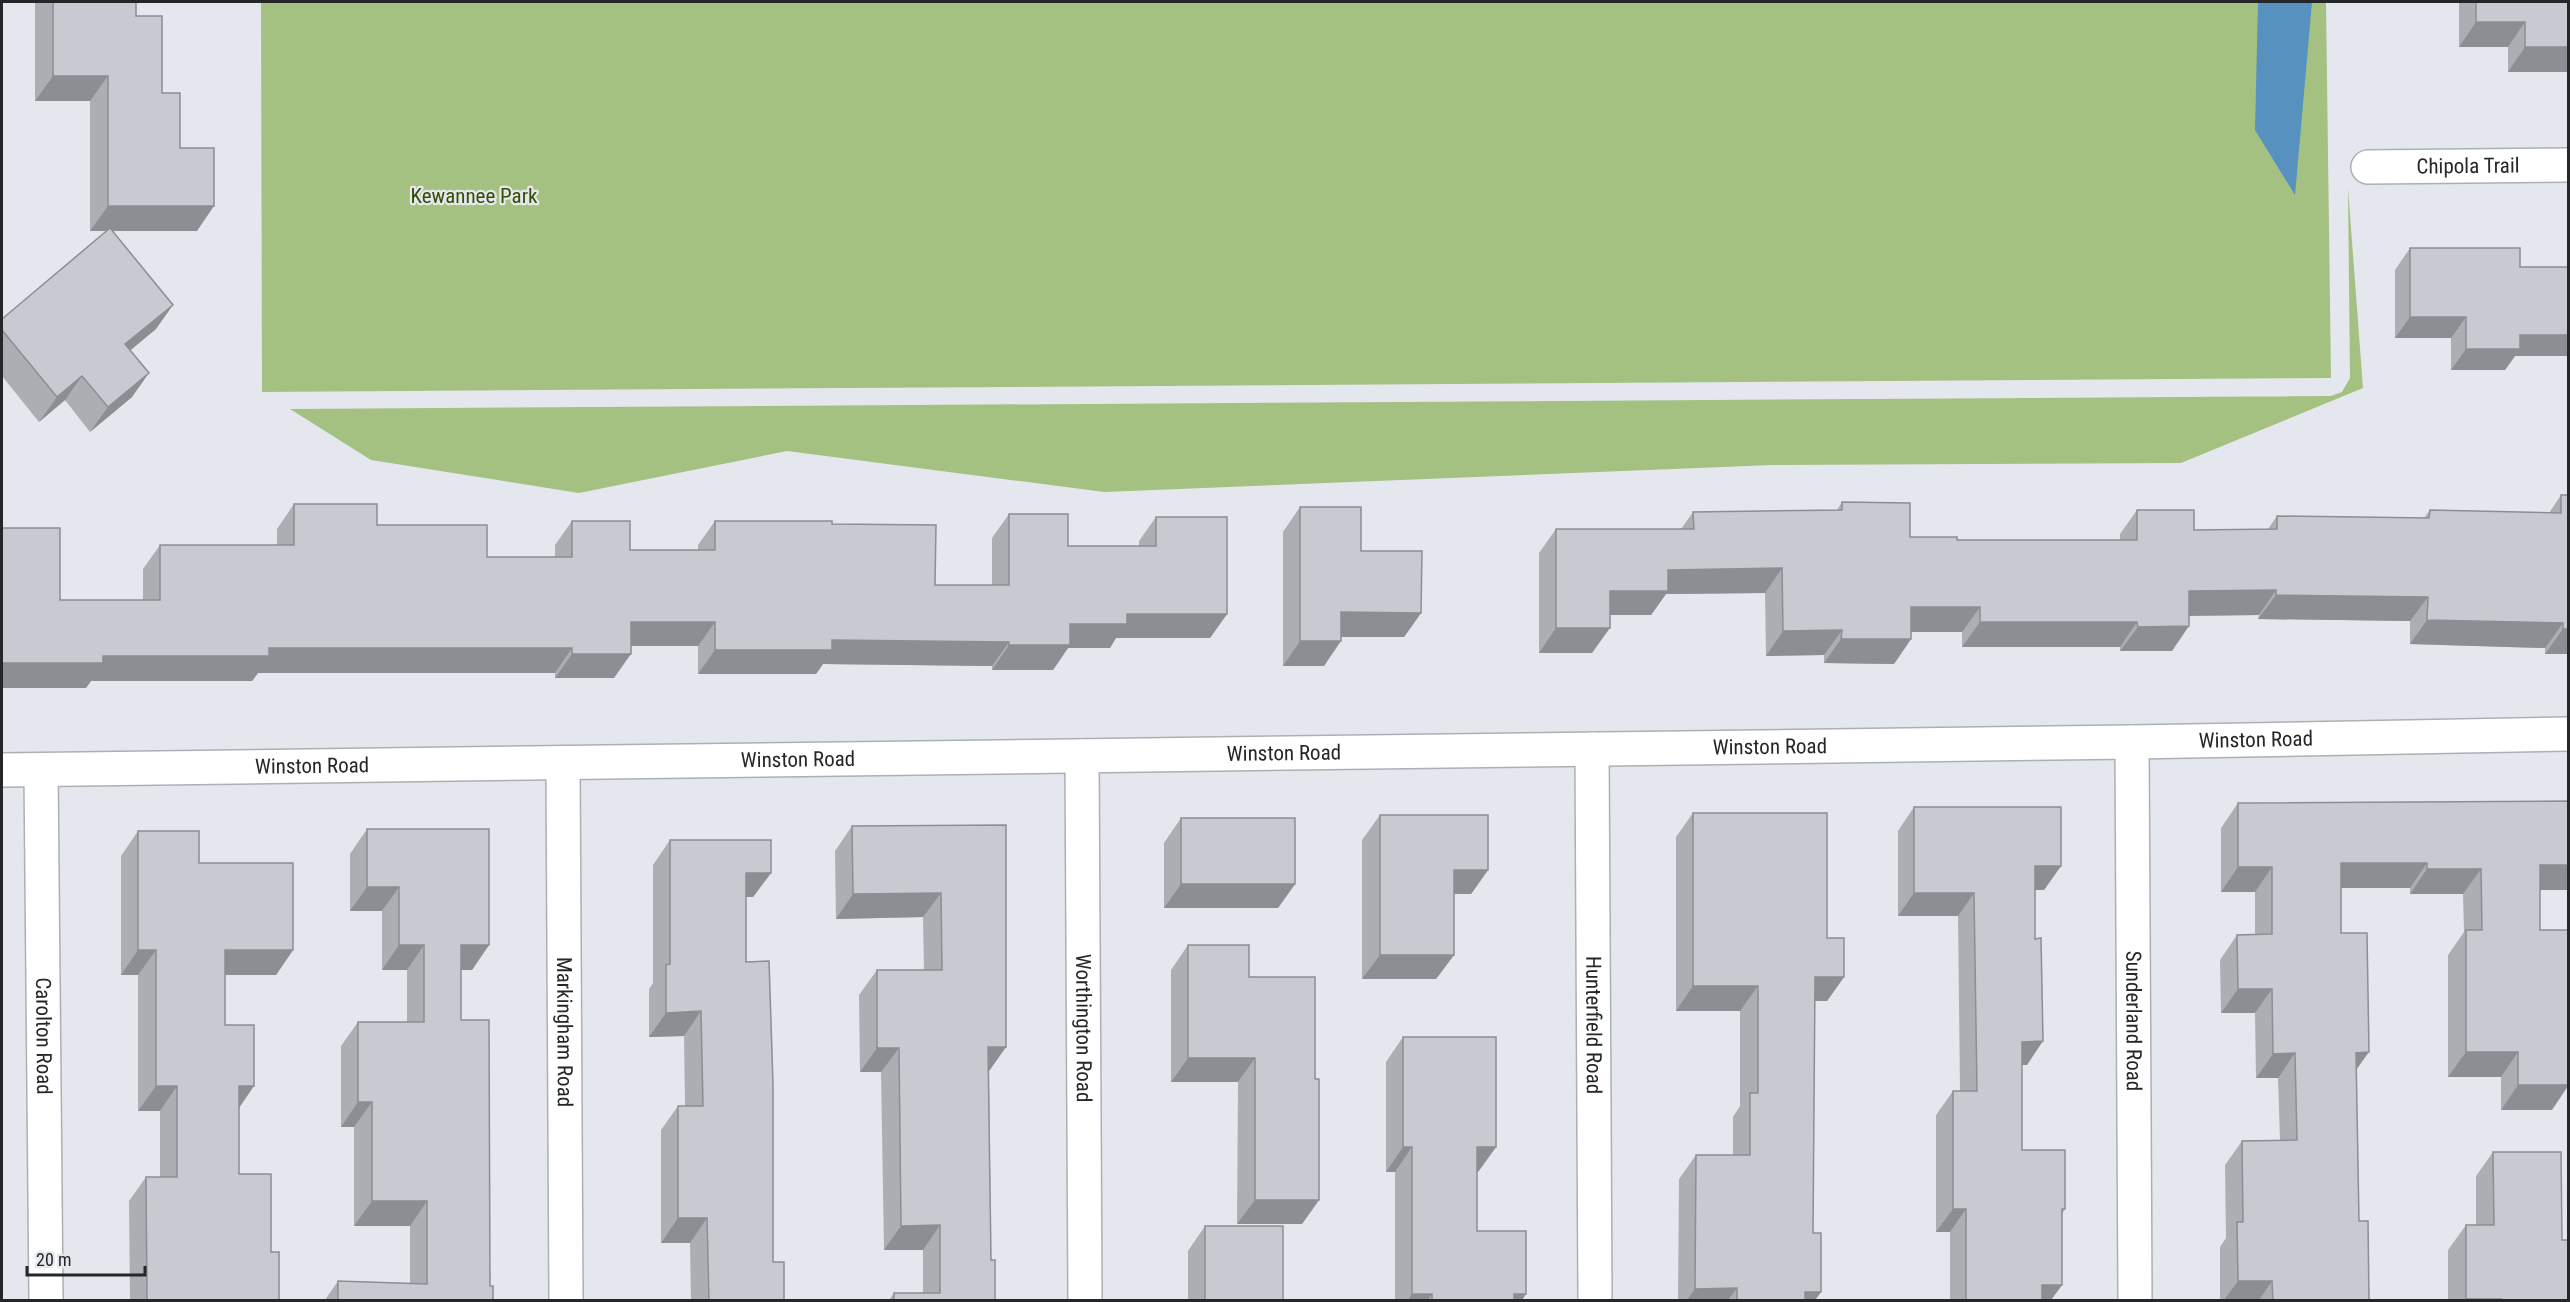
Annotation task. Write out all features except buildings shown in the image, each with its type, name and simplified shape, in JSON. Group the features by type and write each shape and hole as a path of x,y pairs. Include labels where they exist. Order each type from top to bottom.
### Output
{"street":[{"name":"Chipola Trail","path":"2368,167 2568,165"},
{"name":"Winston Road","path":"2,770 2132,742 2568,734"},
{"name":"Sunderland Road","path":"2132,742 2135,1300"},
{"name":"Hunterfield Road","path":"1592,749 1595,1300"},
{"name":"Worthington Road","path":"1082,756 1085,1300"},
{"name":"Markingham Road","path":"563,764 566,1300"},
{"name":"Carolton Road","path":"41,770 46,1300"}],"green space":[{"name":"Kewannee Park","path":"261,2 2326,2 2331,378 262,392"},
{"path":"2348,188 2363,388 2181,463 1772,465 1104,492 787,451 579,493 371,460 290,409 2331,396 2342,392 2350,378"}],"water":[{"path":"2258,2 2312,2 2295,195 2255,130"}]}
